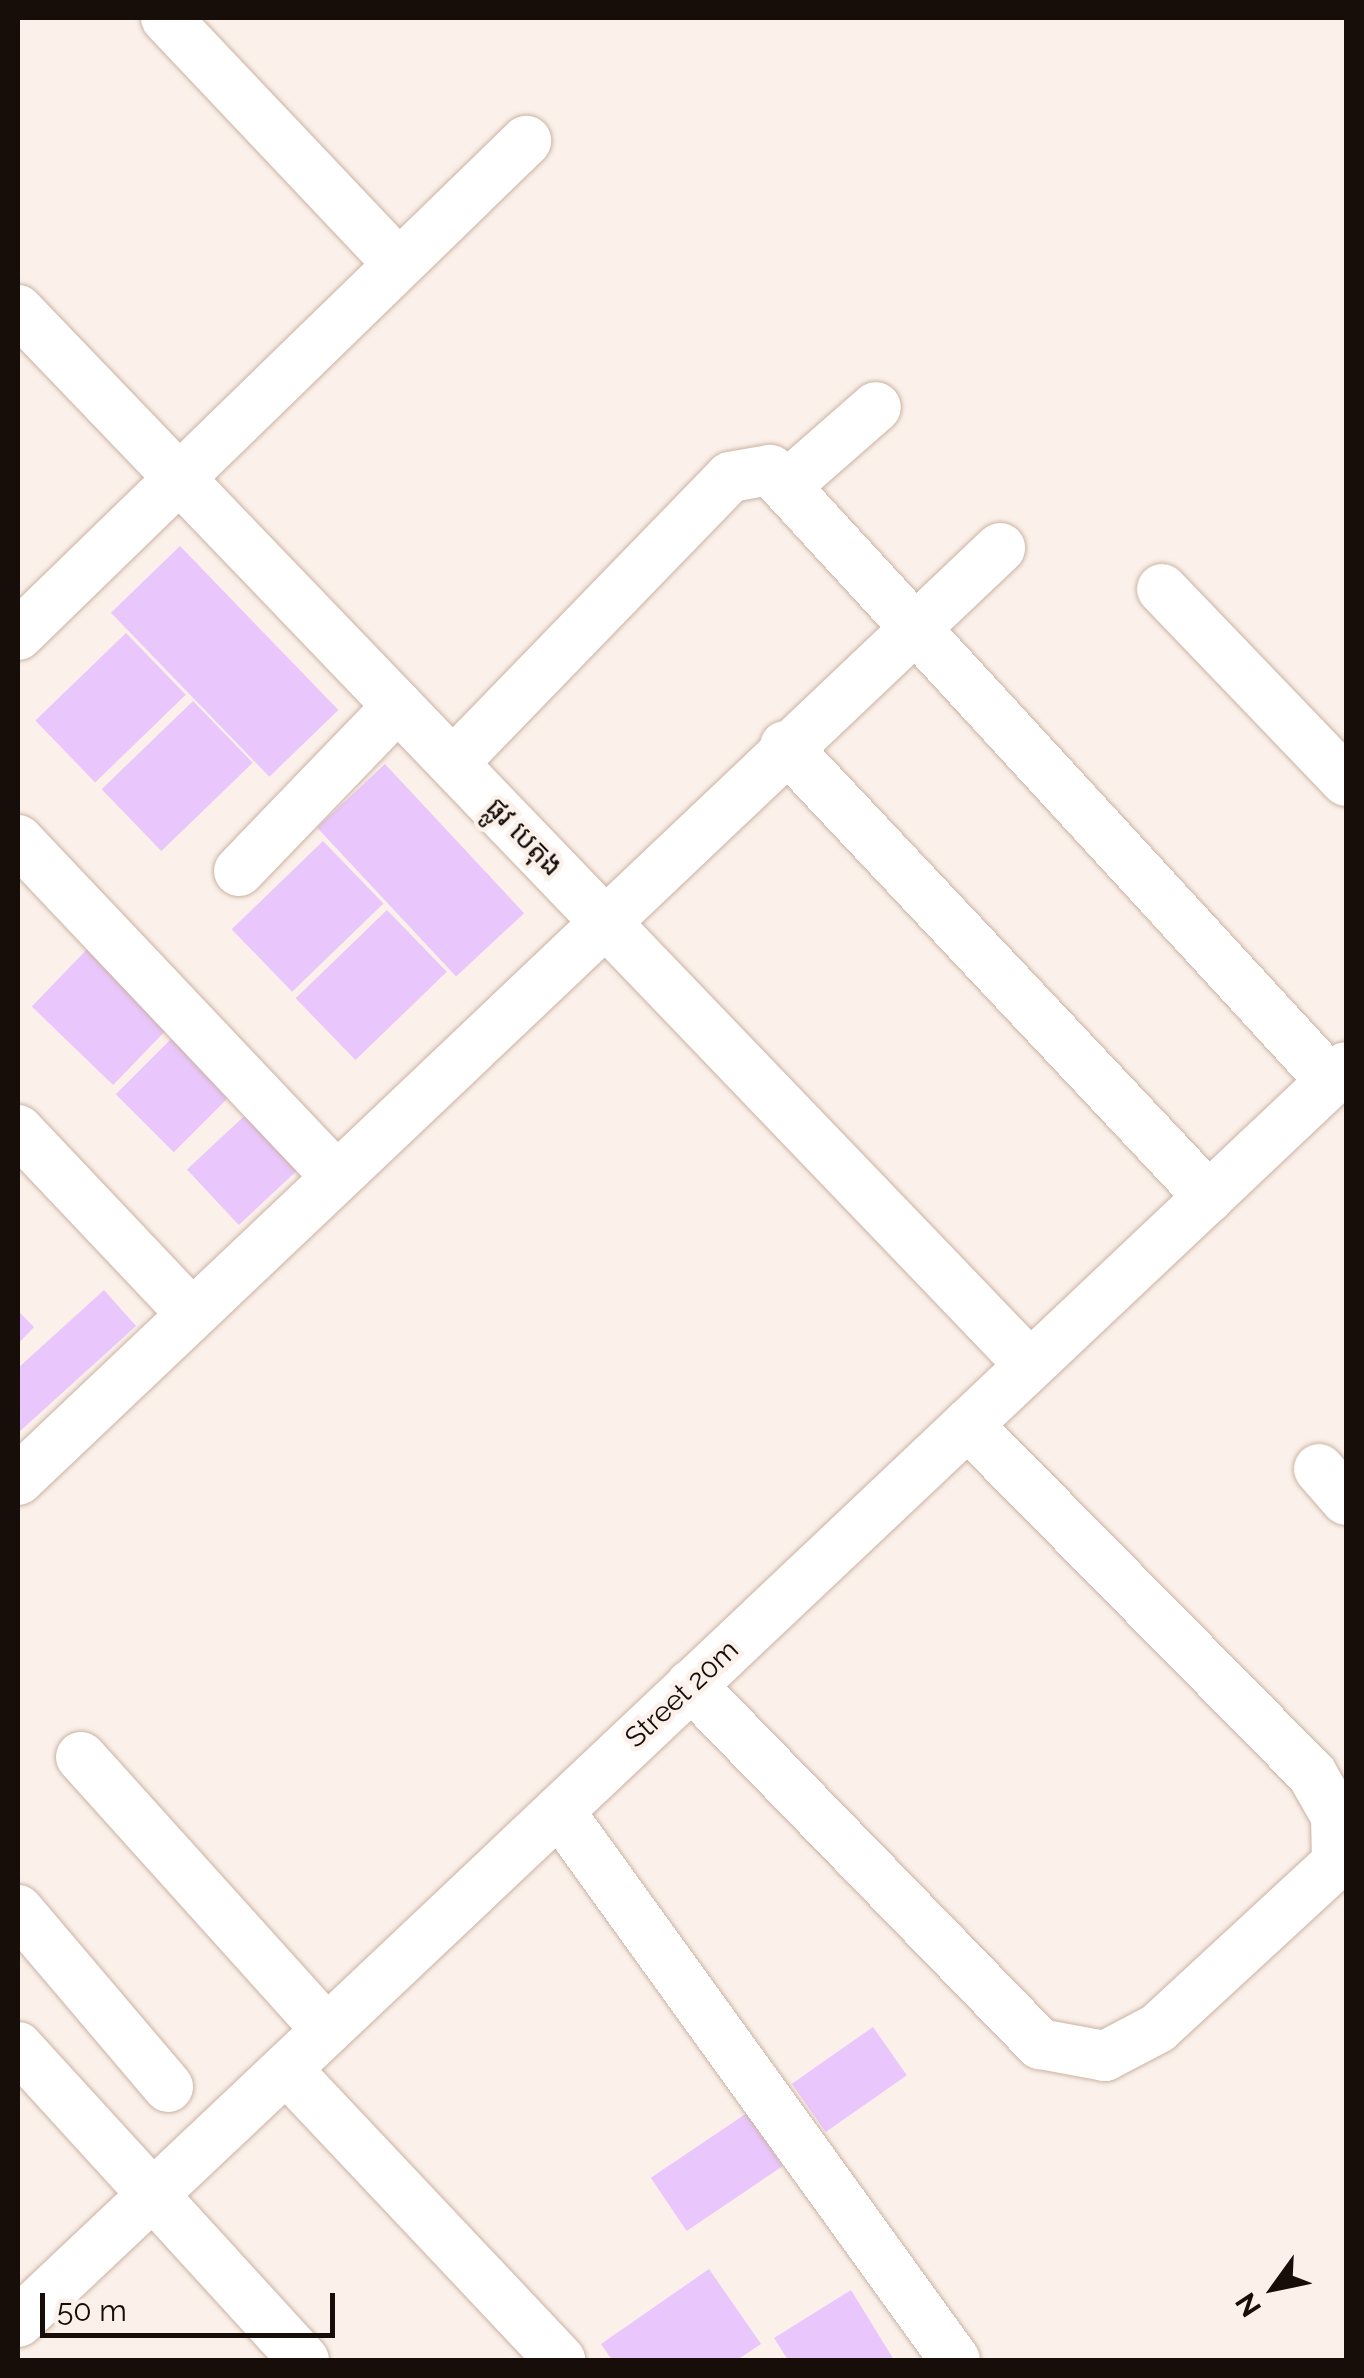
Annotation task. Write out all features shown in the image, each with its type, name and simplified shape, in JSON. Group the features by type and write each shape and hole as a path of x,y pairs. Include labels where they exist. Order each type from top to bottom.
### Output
{"street":[{"path":"166,18 398,263"},
{"path":"18,636 526,142"},
{"name":"ផ្លូវ បេតុង","path":"18,310 1030,1365"},
{"path":"787,485 876,408"},
{"path":"452,763 730,477 770,470 914,631 1339,1074"},
{"path":"20,1472 192,1314 785,746 1000,548"},
{"path":"1162,589 1346,781"},
{"path":"239,871 398,706"},
{"path":"785,746 1209,1196"},
{"path":"18,840 336,1176"},
{"name":"Street 20m","path":"18,2322 1339,1074"},
{"path":"18,1130 192,1314"},
{"path":"691,1685 1040,2044 1105,2056 1158,2028 1337,1863 1336,1816 1312,1774 967,1424"},
{"path":"81,1757 327,2030"},
{"path":"559,1811 955,2360"},
{"path":"18,1910 168,2087"},
{"path":"18,2047 304,2360"},
{"path":"286,2068 560,2360"}],"building":[{"path":"180,546 338,710 269,777 111,613"},
{"path":"126,633 186,695 95,782 35,721"},
{"path":"193,701 253,763 161,851 102,789"},
{"path":"385,764 524,913 456,977 317,827"},
{"path":"323,841 383,904 292,992 232,929"},
{"path":"387,910 447,972 355,1060 296,998"},
{"path":"95,941 176,1019 113,1085 32,1006"},
{"path":"178,1032 236,1090 174,1152 116,1094"},
{"path":"255,1106 307,1162 239,1225 187,1169"},
{"path":"104,1290 136,1326 18,1433 18,1368"},
{"path":"18,1311 34,1327 18,1344"},
{"path":"873,2027 907,2075 826,2132 792,2084"},
{"path":"747,2113 783,2166 687,2231 651,2178"},
{"path":"709,2269 761,2344 737,2360 612,2360 601,2344"},
{"path":"851,2290 894,2360 788,2360 774,2338"}]}
